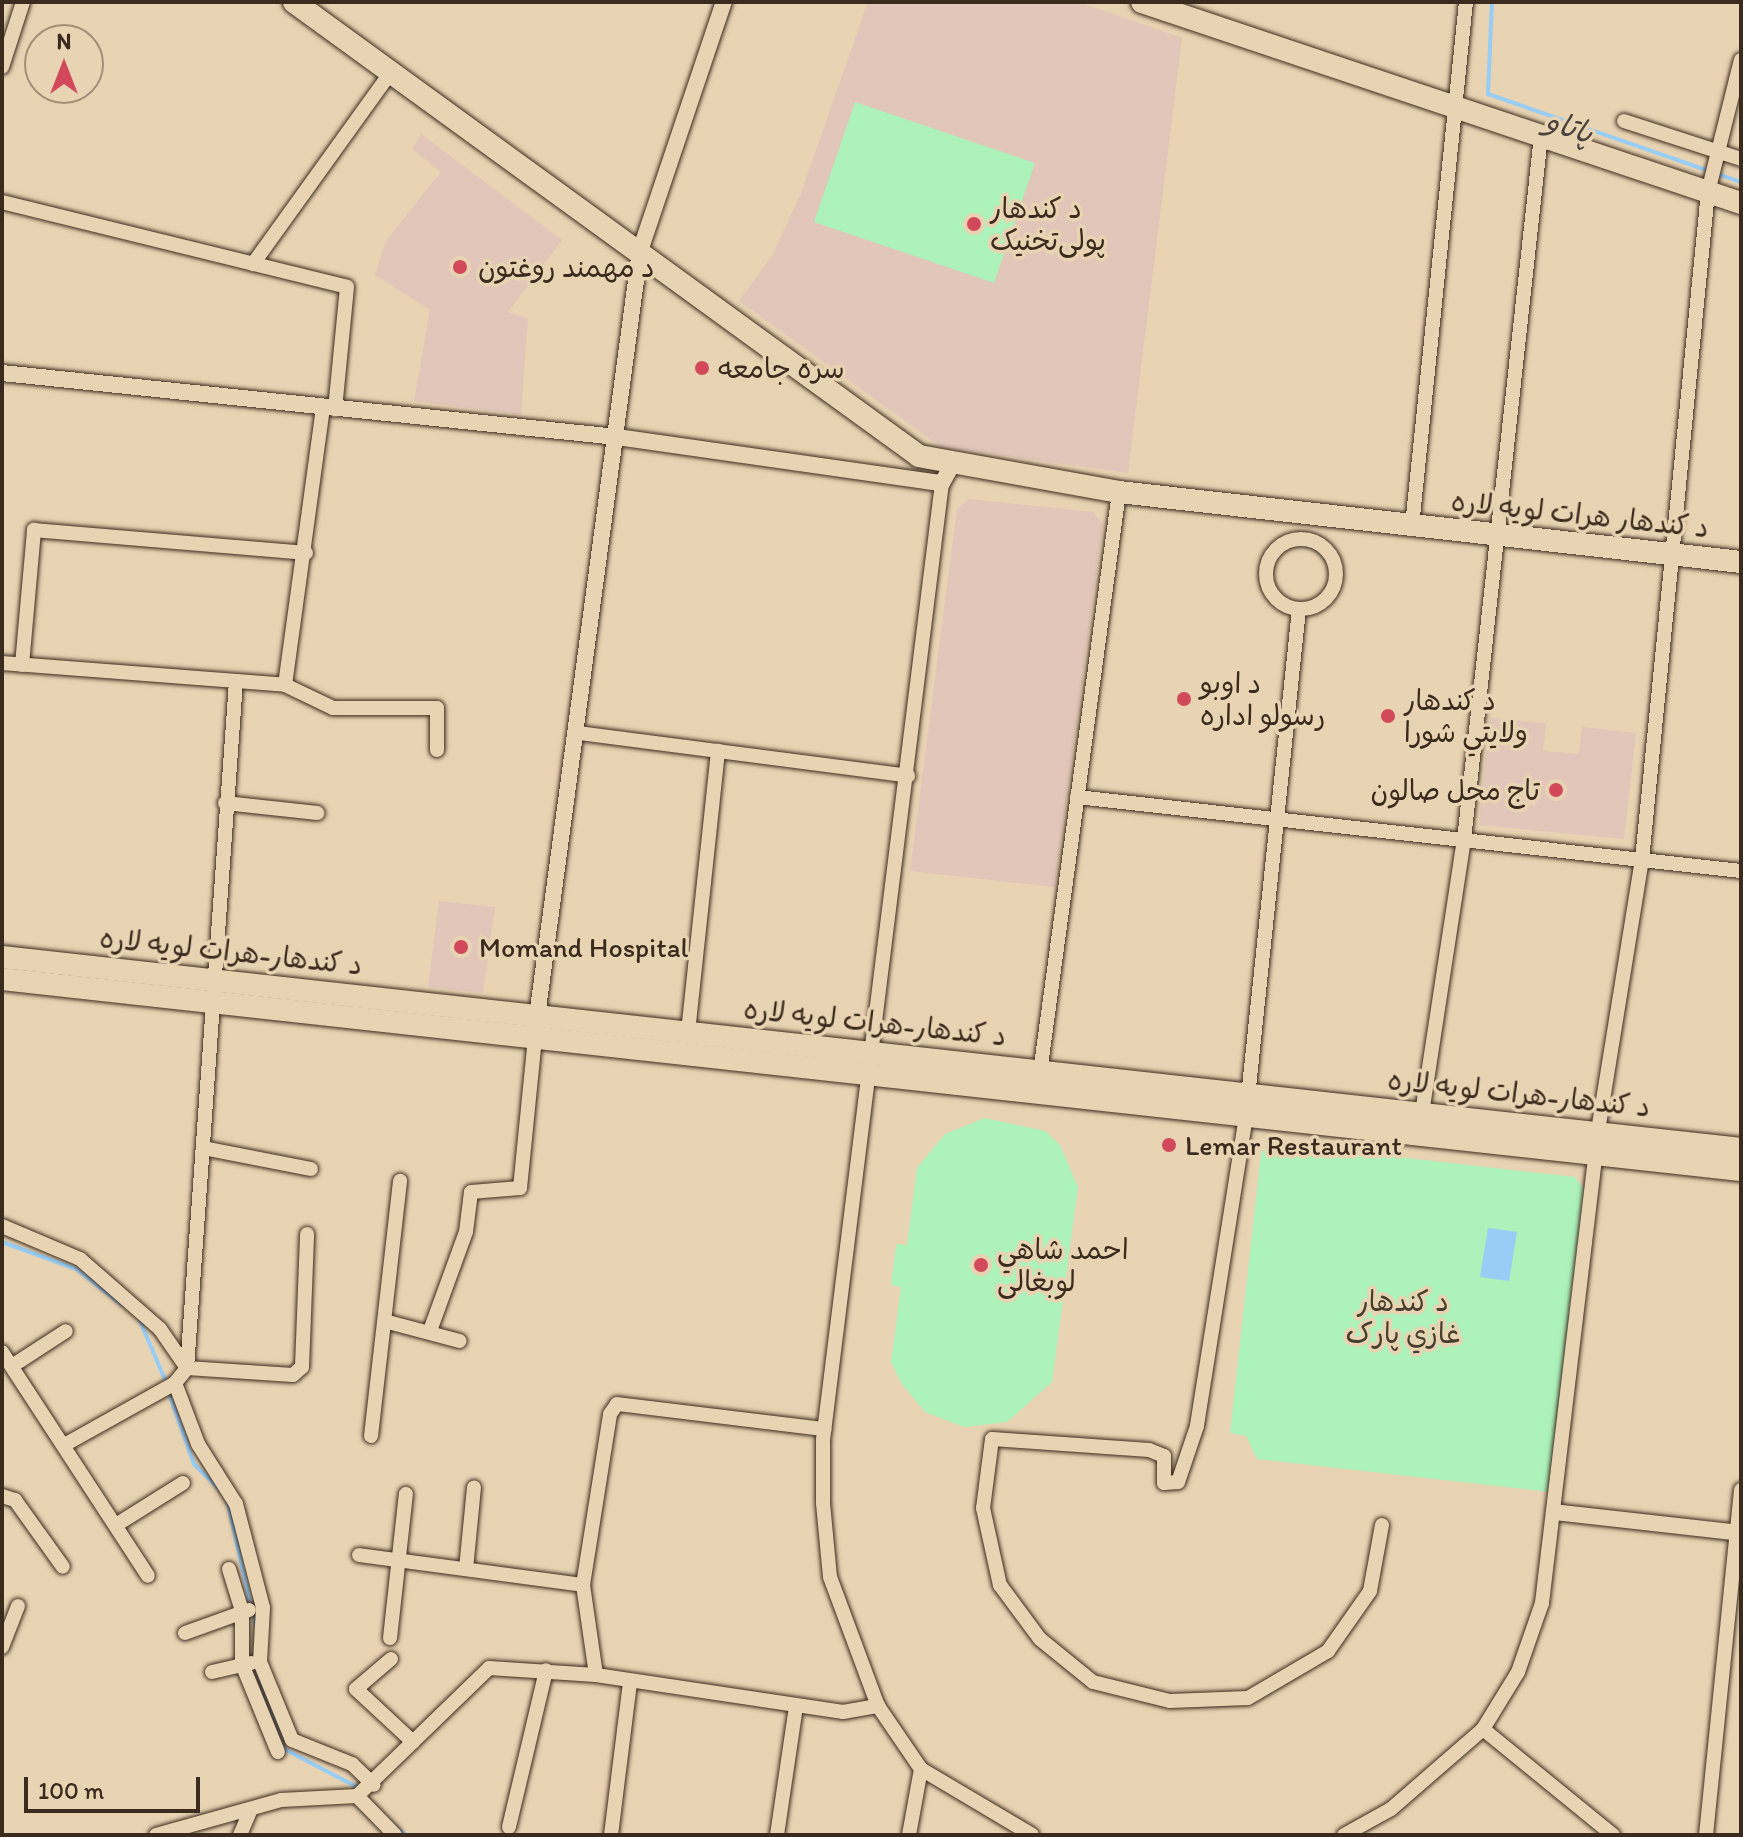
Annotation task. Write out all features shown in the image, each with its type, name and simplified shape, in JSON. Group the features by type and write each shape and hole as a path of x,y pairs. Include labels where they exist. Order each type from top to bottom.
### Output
{"main road":[{"name":"د کندهار هرات لویه لاره","path":"294,2 640,251 892,439 946,475 1741,562"},
{"path":"1142,2 1541,136 1712,170 1741,203"},
{"name":"د کندهار-هرات لويه لاره","path":"2,957 214,990 1247,1105 1419,1136 1741,1170"},
{"name":"د کندهار-هرات لويه لاره","path":"2,979 214,990"},
{"name":"د کندهار-هرات لويه لاره","path":"536,1026 688,1032 869,1063"},
{"name":"د کندهار-هرات لويه لاره","path":"1247,1105 1421,1111 1741,1149"}],"street":[{"path":"2,67 23,2"},
{"path":"431,1328 466,1232 471,1192 520,1188 536,1026 579,733 640,251 724,2"},
{"path":"1412,526 1466,2"},
{"path":"1344,1835 1391,1809 1483,1729 1518,1672 1542,1603 1598,1131 1642,860 1668,554 1712,170 1741,60"},
{"path":"253,264 390,73"},
{"path":"1624,121 1712,170 1741,159"},
{"path":"1419,1136 1464,840 1541,136"},
{"path":"2,202 347,287 285,685"},
{"path":"2,373 617,437 946,475 824,1429 830,1577 878,1706 921,1769 1026,1834"},
{"path":"1039,1081 1119,492"},
{"path":"1304,538 1306,514"},
{"path":"22,665 34,530 306,553"},
{"path":"1304,538 1333,558 1336,582 1322,603 1299,609 1278,601 1265,571 1282,544 1304,538"},
{"path":"1299,609 1247,1105 1197,1426 1178,1482 1164,1483 1164,1456 1149,1450 992,1439 983,1508 1000,1585 1040,1639 1093,1682 1170,1701 1248,1698 1328,1651 1370,1591 1382,1525"},
{"path":"2,663 285,685 333,708 437,708 437,750"},
{"path":"66,1444 168,1386 187,1368 236,681"},
{"path":"579,733 908,776"},
{"path":"688,1032 718,751"},
{"path":"1077,797 1741,871"},
{"path":"225,803 317,813"},
{"path":"203,1148 311,1169"},
{"path":"371,1436 388,1322 400,1181"},
{"path":"2,1226 80,1259 160,1329 187,1368"},
{"path":"187,1368 299,1373 307,1234"},
{"path":"388,1322 431,1328 460,1341"},
{"path":"12,1366 66,1331"},
{"path":"2,1352 66,1444 148,1576"},
{"path":"168,1386 198,1444 236,1504 263,1608 260,1662 292,1740 352,1764 365,1791 395,1835"},
{"path":"596,1675 583,1585 610,1414 617,1404 824,1429"},
{"path":"116,1525 183,1483"},
{"path":"466,1569 474,1487"},
{"path":"1706,1835 1741,1490"},
{"path":"5,1492 63,1567"},
{"path":"390,1638 406,1494"},
{"path":"1554,1512 1738,1533"},
{"path":"359,1555 583,1585"},
{"path":"229,1569 242,1611 242,1664 278,1752"},
{"path":"2,1647 18,1606"},
{"path":"185,1633 242,1611 263,1608"},
{"path":"391,1659 356,1689 413,1742"},
{"path":"212,1672 260,1662"},
{"path":"156,1835 251,1809 365,1791 489,1668 596,1675 630,1683 843,1712 878,1706"},
{"path":"509,1827 546,1670"},
{"path":"611,1835 630,1683"},
{"path":"777,1835 796,1707"},
{"path":"1483,1729 1613,1835"},
{"path":"909,1835 921,1769"},
{"path":"240,1835 251,1809"}],"shaded area":[{"name":"د کندهار پولی‌تخنیک","path":"868,2 1078,2 1182,38 1128,473 941,447 739,301 773,254 801,193"},
{"name":"د مهمند روغتون","path":"421,134 562,240 508,312 528,318 521,415 414,401 430,310 375,275 386,241 441,172 412,149"},
{"path":"969,499 1093,512 1103,524 1055,887 910,871 957,509"},
{"name":"تاج محل صالون","path":"1490,718 1546,723 1543,751 1579,754 1582,727 1636,733 1624,839 1479,825"},
{"name":"Momand Hospital","path":"439,901 495,907 483,993 428,987"}],"green space":[{"path":"855,102 1035,163 994,283 814,222"},
{"name":"احمد شاهي لوبغالی","path":"985,1118 1045,1131 1060,1145 1078,1187 1052,1382 1007,1422 964,1427 925,1412 901,1383 891,1362 901,1287 891,1285 896,1244 907,1245 917,1168 945,1134"},
{"name":"د کندهار غازي پارک","path":"1274,1143 1575,1177 1584,1189 1550,1492 1257,1459 1246,1436 1230,1433 1261,1153"}],"water":[{"path":"1488,1228 1517,1232 1509,1281 1480,1277"}],"waterway":[{"name":"پاتاو","path":"1492,2 1488,94 1741,182"},
{"path":"2,1242 76,1269 122,1305"},
{"path":"140,1321 166,1382"},
{"path":"168,1391 194,1464 220,1490"},
{"path":"227,1500 255,1624"},
{"path":"254,1665 284,1749 359,1788"},
{"path":"398,1829 406,1835"}],"place":[{"name":"د کندهار پولی‌تخنیک","path":"974,224"},
{"name":"د مهمند روغتون","path":"460,267"},
{"name":"سره جامعه","path":"702,368"},
{"name":"د اوبو رسولو اداره","path":"1184,699"},
{"name":"د کندهار ولايتي شورا","path":"1388,716"},
{"name":"تاج محل صالون","path":"1556,790"},
{"name":"Momand Hospital","path":"461,947"},
{"name":"Lemar Restaurant","path":"1169,1145"},
{"name":"احمد شاهي لوبغالی","path":"981,1265"}]}
